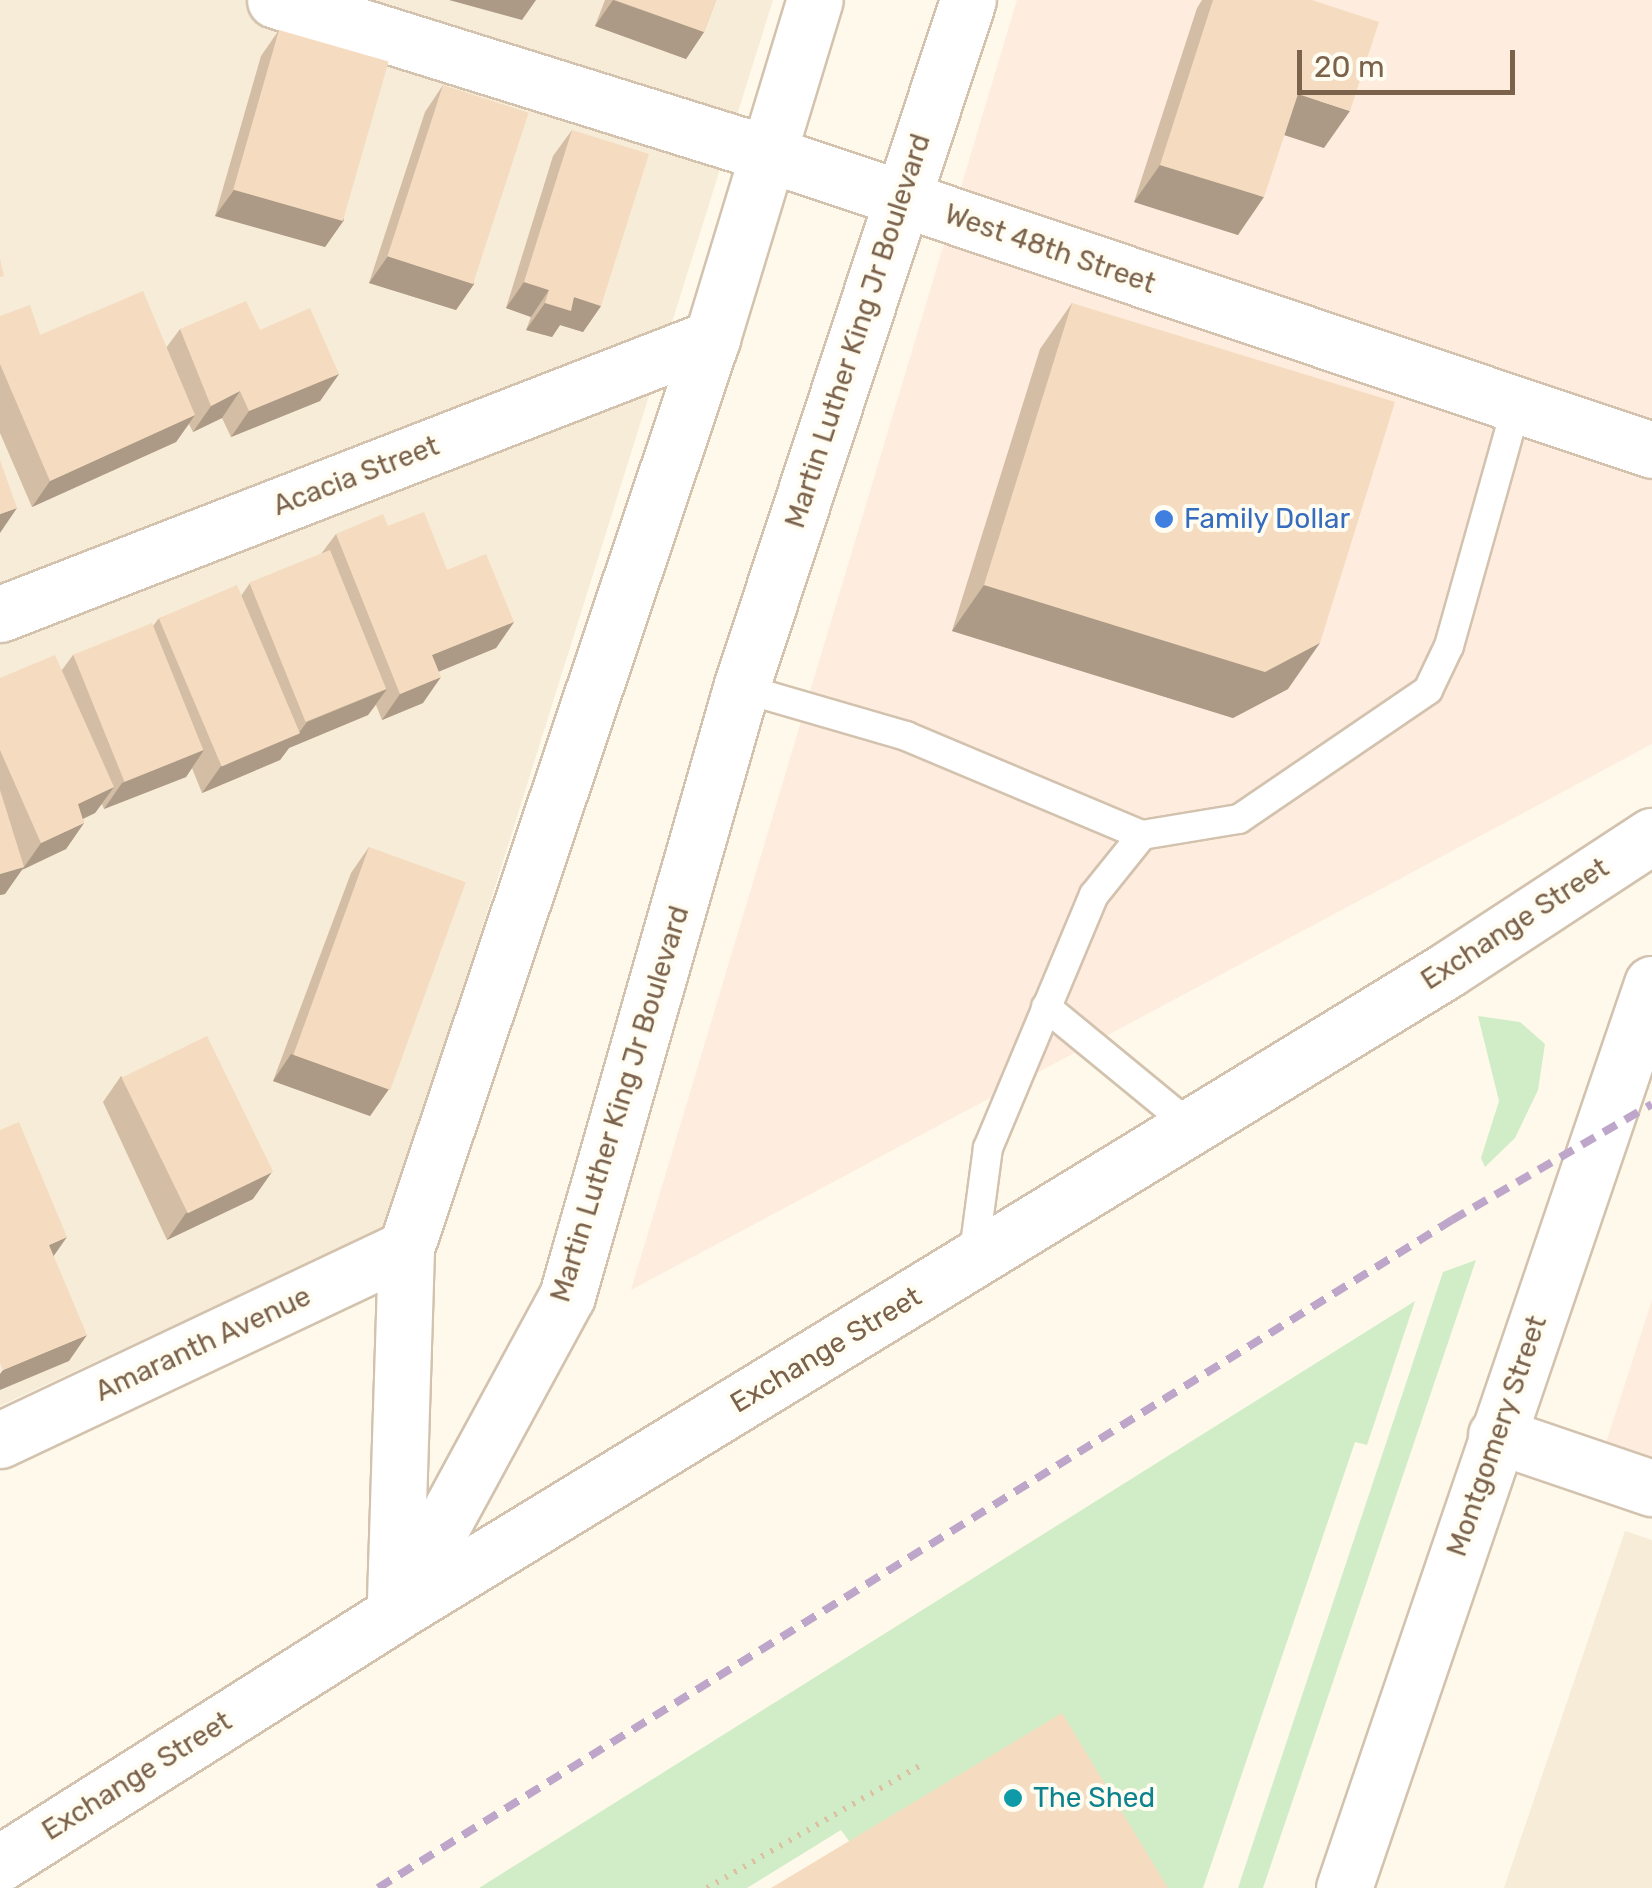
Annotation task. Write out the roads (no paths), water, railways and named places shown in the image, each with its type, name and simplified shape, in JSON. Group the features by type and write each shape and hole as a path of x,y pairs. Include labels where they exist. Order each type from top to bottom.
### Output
{"main road":[{"name":"West 48th Street","path":"275,0 769,154 1516,408 1652,450"},
{"path":"395,1613 406,1248 712,338 815,0"},
{"name":"Martin Luther King Jr Boulevard","path":"395,1613 568,1296 741,688 968,0"},
{"name":"Acacia Street","path":"0,614 712,338"},
{"name":"Exchange Street","path":"0,1863 395,1613 1190,1126 1652,836"},
{"name":"Montgomery Street","path":"1344,1888 1652,984"},
{"name":"Amaranth Avenue","path":"0,1440 406,1248"},
{"path":"1496,1435 1652,1488"}],"lane":[{"path":"741,688 906,736 1142,835 1239,819 1428,690 1449,646 1516,408"},
{"path":"973,1260 988,1148 1094,895 1142,835"},
{"path":"1046,1007 1190,1126"}],"railway":[{"path":"378,1888 1452,1220 1652,1104"}],"place":[{"name":"Family Dollar","path":"1164,519"},
{"name":"The Shed","path":"1013,1798"}]}
